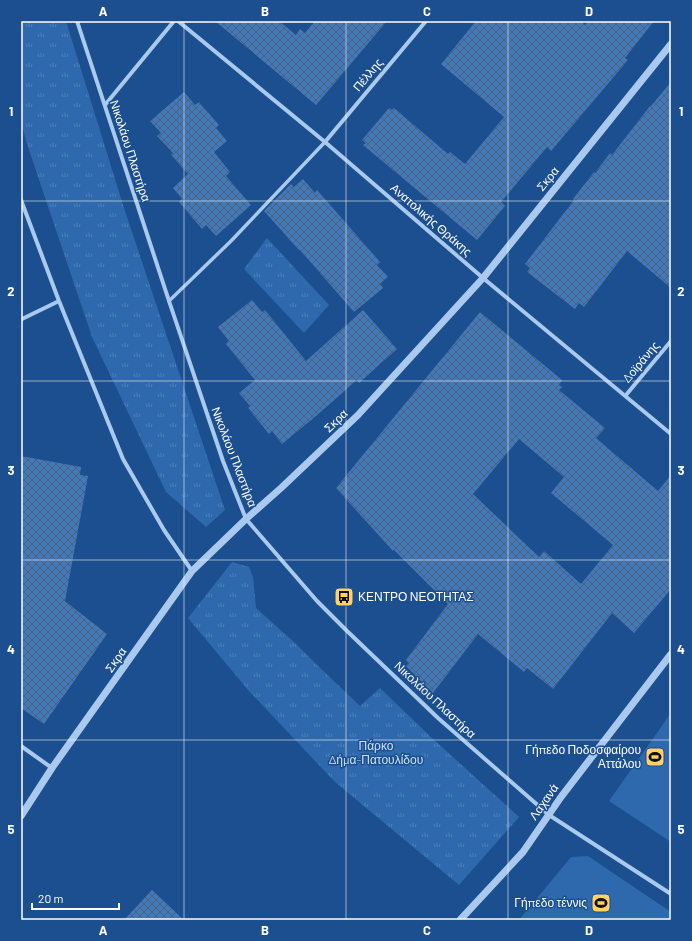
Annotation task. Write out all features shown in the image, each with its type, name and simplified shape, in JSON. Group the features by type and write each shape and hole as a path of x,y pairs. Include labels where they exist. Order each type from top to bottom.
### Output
{"street":[{"name":"Νικολάου Πλαστήρα","path":"78,21 222,461 246,519 317,601 438,718 548,815 671,894"},
{"path":"105,105 174,21"},
{"name":"Ανατολικής Θράκης","path":"178,21 325,142 483,278 671,434"},
{"name":"Πέλλης","path":"325,142 426,21"},
{"name":"Σκρα","path":"21,816 52,768 192,571 358,415 483,278 671,44"},
{"path":"169,301 231,241 325,142"},
{"path":"21,200 59,301 123,459 164,530 192,571"},
{"path":"21,320 59,301"},
{"name":"Δοϊράνης","path":"626,396 671,341"},
{"name":"Λαχανά","path":"460,920 523,852 561,797 671,654"},
{"path":"21,746 52,768"}],"green space":[{"path":"21,21 66,21 124,208 225,510 206,527 166,492 92,337 27,144 21,122"},
{"path":"267,238 329,305 304,333 244,269"},
{"name":"Πάρκο Δήμα-Πατουλίδου","path":"232,562 249,567 253,577 256,608 294,642 360,706 380,688 432,738 519,817 459,885 335,782 248,690 188,618"},
{"name":"Γήπεδο Ποδοσφαίρου Αττάλου","path":"671,713 671,842 609,801"},
{"path":"588,856 671,912 671,920 519,920 571,857"}],"building":[{"path":"215,21 279,21 296,35 300,29 305,33 315,21 387,21 316,105"},
{"path":"476,21 581,21 585,25 588,21 654,21 625,58 628,60 551,151 547,147 501,202 505,206 477,240 363,145 366,143 362,140 389,108 392,110 394,108 448,154 450,152 465,164 504,117 441,64"},
{"path":"671,82 671,288 627,251 584,307 579,303 575,309 527,272 530,268 525,264 594,172 595,173 610,153 612,155 650,106"},
{"path":"184,92 195,105 199,102 219,125 216,128 227,141 214,152 230,172 226,176 251,205 216,236 206,225 202,229 179,202 182,199 173,188 188,174 171,155 173,153 157,136 161,133 150,121"},
{"path":"303,179 315,193 317,190 380,262 377,265 388,277 380,284 383,288 354,312 264,211 291,184 294,187"},
{"path":"252,300 262,312 265,310 306,361 363,310 397,349 359,383 357,380 282,444 272,431 269,434 248,408 250,406 239,393 255,380 226,344 229,341 218,327"},
{"path":"480,312 562,380 559,385 562,387 559,390 605,428 596,438 658,491 671,475 671,589 634,633 612,613 553,689 527,668 524,672 478,634 433,693 406,666 409,663 406,660 448,604 394,550 393,551 336,488","holes":["519,439 564,477 551,493 613,545 581,584 544,551 539,557 473,494"]},
{"path":"21,456 81,467 80,475 88,476 65,601 107,634 44,724 21,708"},
{"path":"152,890 184,920 124,920"}],"place":[{"name":"ΚΕΝΤΡΟ ΝΕΟΤΗΤΑΣ","path":"344,597"},
{"name":"Γήπεδο Ποδοσφαίρου Αττάλου","path":"655,757"},
{"name":"Γήπεδο τέννις","path":"601,903"}]}
